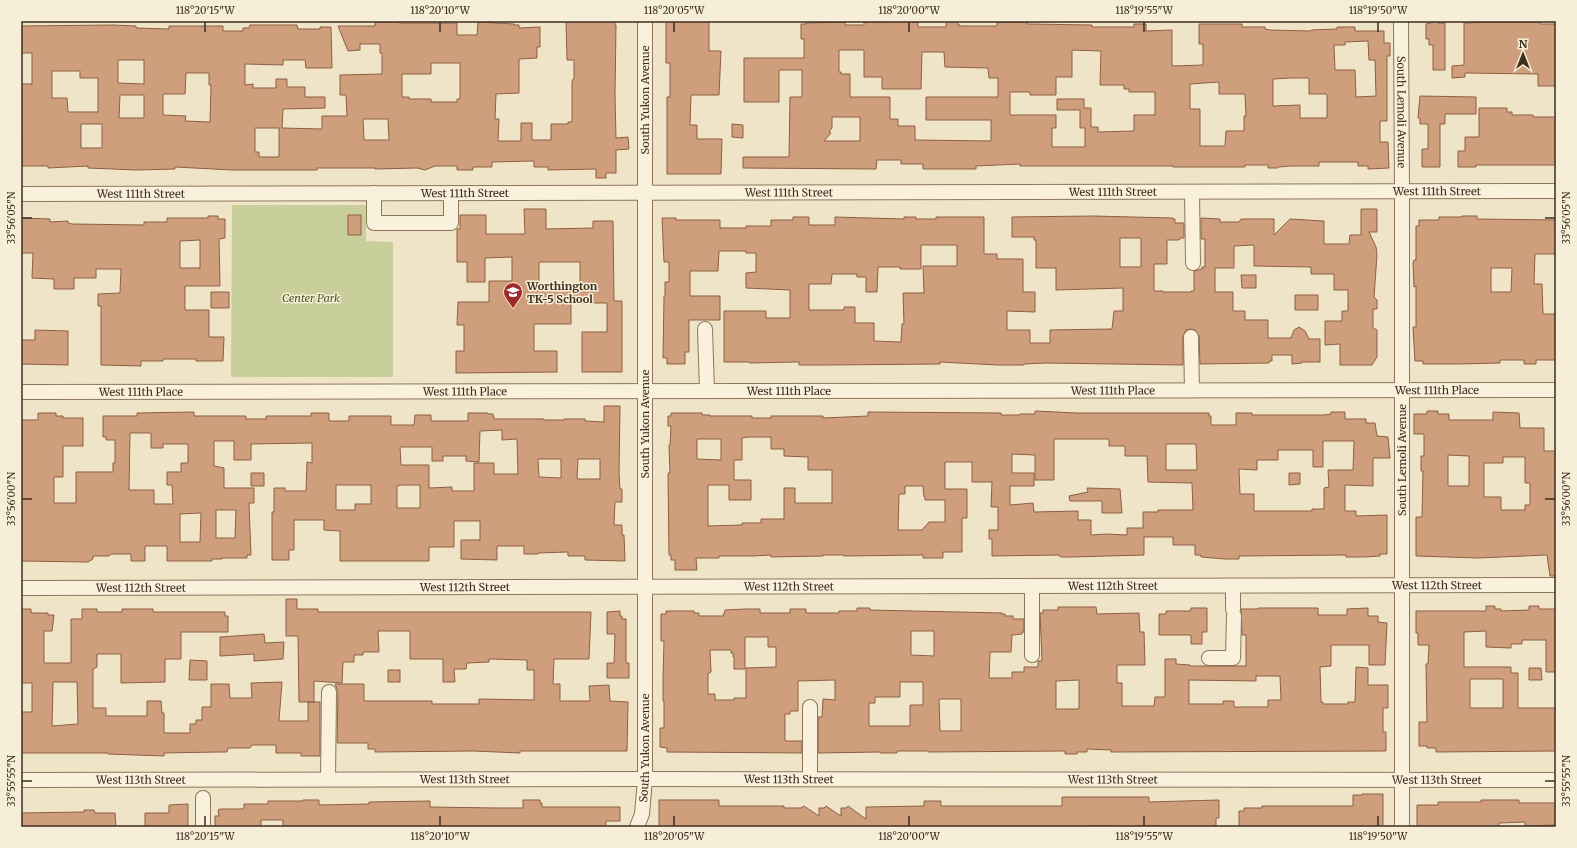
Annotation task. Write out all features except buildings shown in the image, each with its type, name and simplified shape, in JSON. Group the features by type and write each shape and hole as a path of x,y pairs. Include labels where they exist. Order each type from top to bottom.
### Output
{"street":[{"name":"South Yukon Avenue","path":"637,827 642,814 645,779 645,21"},
{"name":"South Lemoli Avenue","path":"1401,21 1402,827"},
{"name":"West 111th Street","path":"21,194 1556,191"},
{"path":"1192,192 1193,263"},
{"path":"374,193 374,223 451,223 451,193"},
{"path":"706,329 707,391"},
{"path":"1192,337 1192,390"},
{"name":"West 111th Place","path":"21,392 1556,390"},
{"name":"West 112th Street","path":"21,588 1556,585"},
{"path":"1032,586 1032,655"},
{"path":"1208,658 1233,658 1233,586"},
{"path":"328,779 329,692"},
{"path":"810,707 810,779"},
{"name":"West 113th Street","path":"21,780 1556,780"},
{"path":"203,798 203,827"}],"green space":[{"name":"Center Park","path":"232,205 366,205 366,241 393,242 393,377 231,377"}],"place":[{"name":"Worthington TK-5 School","path":"513,309"}]}
